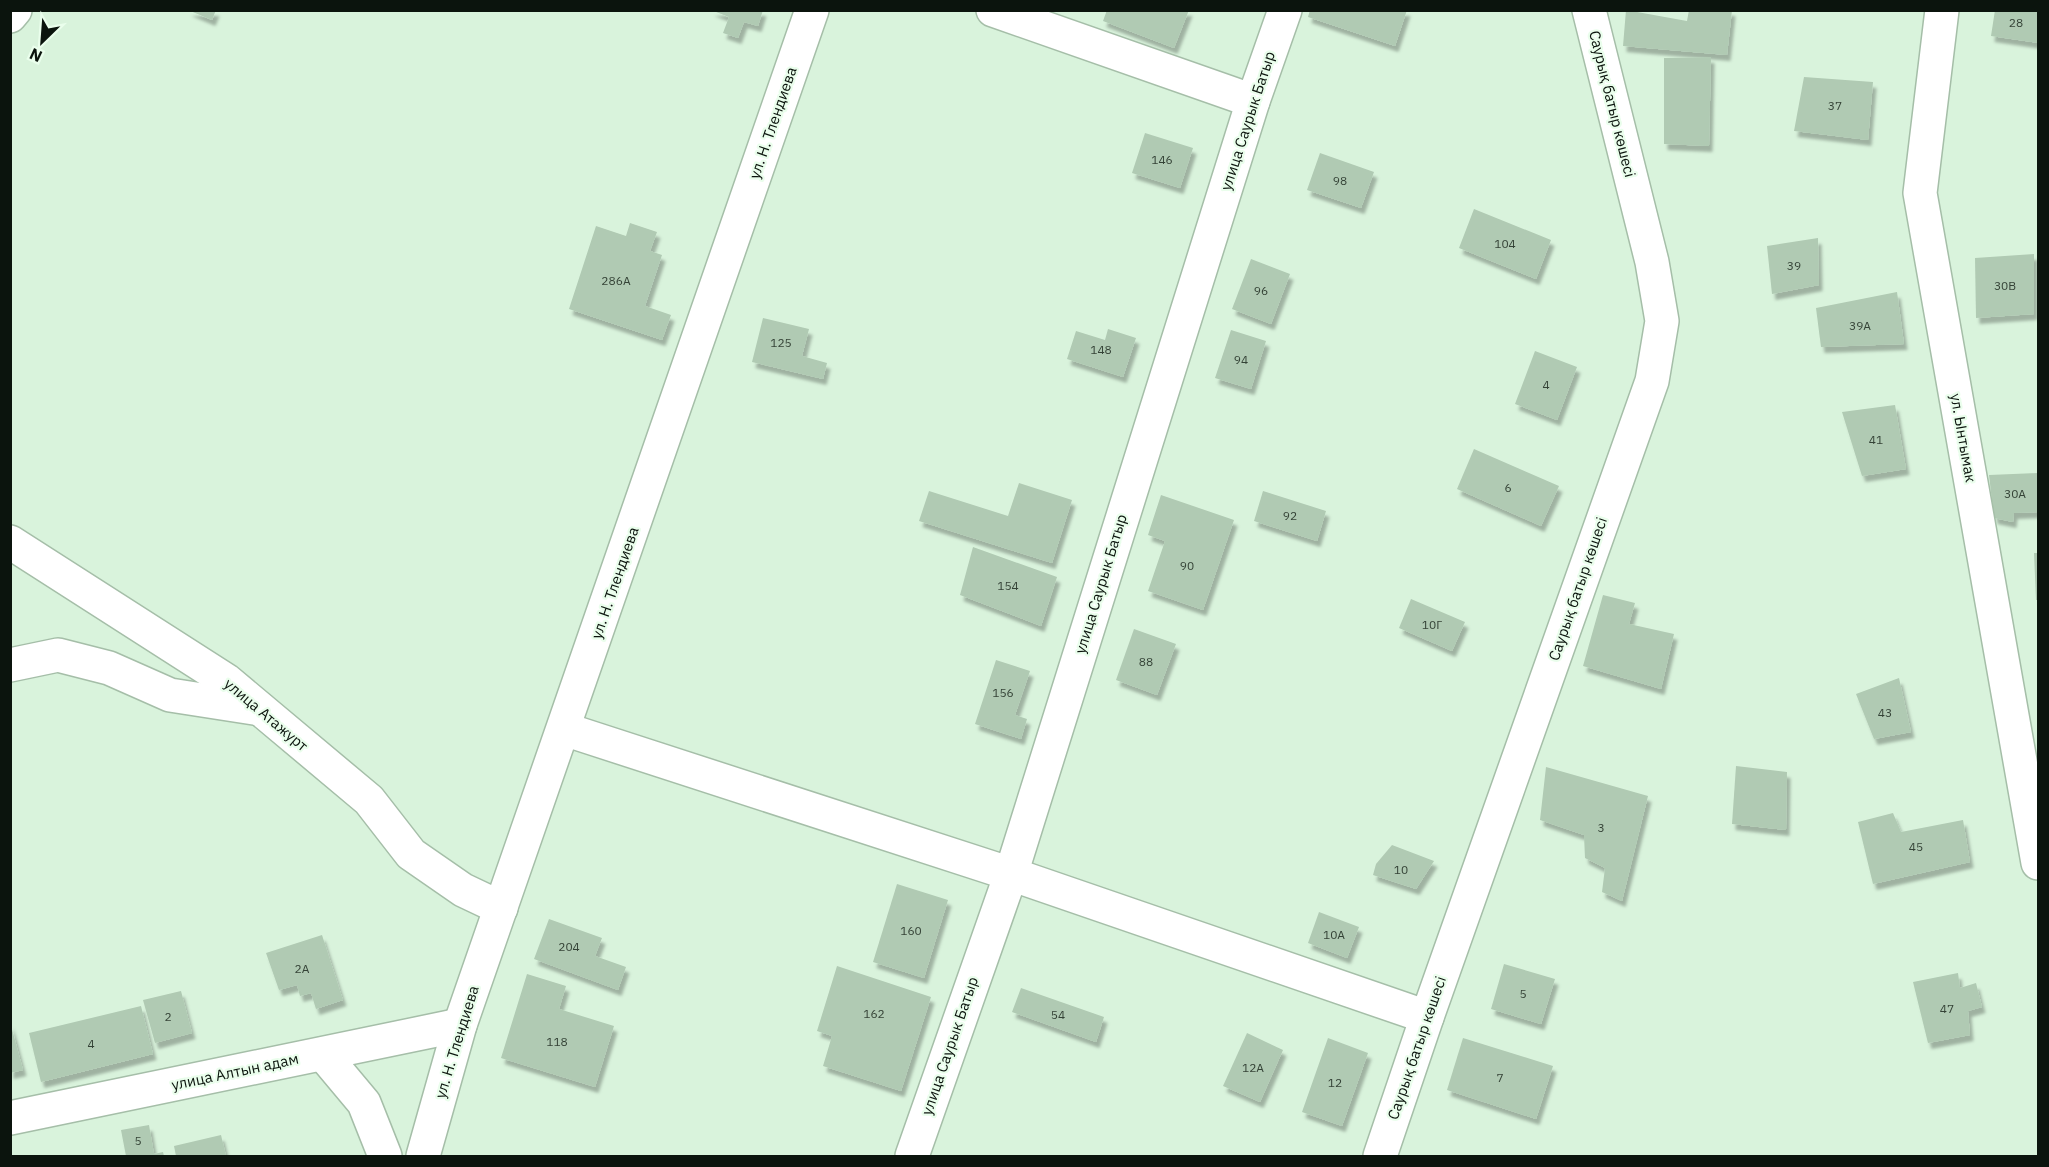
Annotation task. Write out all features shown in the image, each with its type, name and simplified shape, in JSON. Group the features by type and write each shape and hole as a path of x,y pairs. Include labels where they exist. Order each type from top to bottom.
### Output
{"street":[{"path":"10,16 15,10"},
{"name":"ул. Н. Тлендиева","path":"423,1156 460,1025 812,10"},
{"path":"993,10 1253,101"},
{"name":"улица Саурык Батыр","path":"912,1156 1011,874 1253,101 1286,10"},
{"name":"Саурық батыр көшесі","path":"1380,1156 1652,381 1662,321 1652,262 1589,10"},
{"name":"ул. Ынтымак","path":"1942,10 1920,193 2038,863"},
{"name":"улица Атажурт","path":"10,542 227,681 369,800 411,854 463,890 501,908"},
{"path":"10,665 58,655 109,668 170,695 261,710"},
{"path":"564,729 1011,874 1427,1017"},
{"name":"улица Алтын адам","path":"10,1118 460,1025"},
{"path":"323,1054 364,1103 385,1156"}],"building":[{"path":"188,10 216,10 212,20"},
{"path":"711,10 763,10 758,26 744,22 738,38 723,33 729,17"},
{"path":"1107,10 1189,10 1174,48 1103,21"},
{"path":"1310,10 1407,10 1395,46 1308,17"},
{"path":"1626,10 1687,21 1689,10 1732,10 1727,55 1623,46"},
{"path":"1995,10 2038,10 2038,43 1991,36"},
{"path":"1711,57 1709,146 1664,144 1664,58"},
{"path":"1804,77 1873,82 1868,140 1794,131"},
{"path":"1145,133 1193,148 1180,188 1132,173"},
{"path":"1320,153 1374,172 1361,208 1307,190"},
{"path":"1474,209 1551,240 1536,279 1459,248"},
{"path":"630,223 657,232 650,251 662,255 645,306 671,315 662,340 569,309 596,226 626,236"},
{"path":"1818,238 1819,285 1772,294 1767,246"},
{"path":"2034,254 2034,314 1976,318 1975,258"},
{"path":"1251,259 1290,274 1271,324 1232,309"},
{"path":"1897,292 1904,344 1821,347 1816,308"},
{"path":"763,318 809,329 802,356 827,363 823,379 752,362"},
{"path":"1108,329 1136,338 1123,377 1067,359 1076,331 1105,340"},
{"path":"1231,330 1266,341 1251,389 1215,378"},
{"path":"1535,351 1577,367 1557,420 1515,404"},
{"path":"1895,405 1906,469 1862,476 1842,412"},
{"path":"1474,449 1559,486 1541,526 1457,489"},
{"path":"2038,473 2038,512 2014,513 2013,522 1994,518 1989,475"},
{"path":"1019,483 1072,500 1052,563 919,521 929,491 1008,516"},
{"path":"1263,491 1326,511 1317,541 1254,521"},
{"path":"1161,495 1234,520 1203,610 1148,591 1165,541 1148,535"},
{"path":"973,547 1057,577 1041,626 960,595"},
{"path":"2034,553 2038,553 2038,600 2036,600"},
{"path":"1603,595 1635,603 1629,624 1674,634 1661,689 1583,666"},
{"path":"1411,599 1465,622 1452,651 1399,628"},
{"path":"1134,629 1176,644 1157,695 1116,680"},
{"path":"996,660 1030,671 1015,715 1027,719 1021,739 975,724"},
{"path":"1899,678 1911,732 1874,739 1856,694"},
{"path":"1736,766 1787,772 1786,830 1732,824"},
{"path":"1546,767 1648,796 1622,901 1602,892 1605,868 1585,858 1584,835 1540,820"},
{"path":"1893,813 1901,832 1963,820 1970,862 1873,884 1858,822"},
{"path":"1392,845 1434,861 1416,889 1373,875 1376,864"},
{"path":"897,884 948,900 924,978 873,962"},
{"path":"1319,912 1359,927 1347,958 1308,943"},
{"path":"549,919 602,938 595,956 626,967 618,990 534,959"},
{"path":"322,935 343,1000 316,1009 311,993 300,996 297,985 279,990 266,953"},
{"path":"1504,964 1555,979 1541,1024 1491,1009"},
{"path":"837,966 931,997 901,1091 823,1066 832,1036 817,1031"},
{"path":"1958,973 1960,988 1976,983 1982,1007 1968,1011 1970,1035 1928,1043 1913,982"},
{"path":"527,974 566,986 559,1009 614,1026 595,1087 501,1058"},
{"path":"1021,988 1104,1017 1096,1042 1012,1012"},
{"path":"181,991 192,1033 155,1043 143,1000"},
{"path":"141,1006 153,1054 41,1082 29,1033"},
{"path":"10,1022 23,1070 10,1073"},
{"path":"1247,1033 1283,1050 1260,1102 1223,1086"},
{"path":"1328,1038 1368,1053 1342,1126 1302,1112"},
{"path":"1463,1038 1553,1066 1536,1119 1447,1090"},
{"path":"149,1125 154,1154 163,1152 164,1156 126,1156 121,1130"},
{"path":"221,1135 226,1156 176,1156 174,1146"}]}
